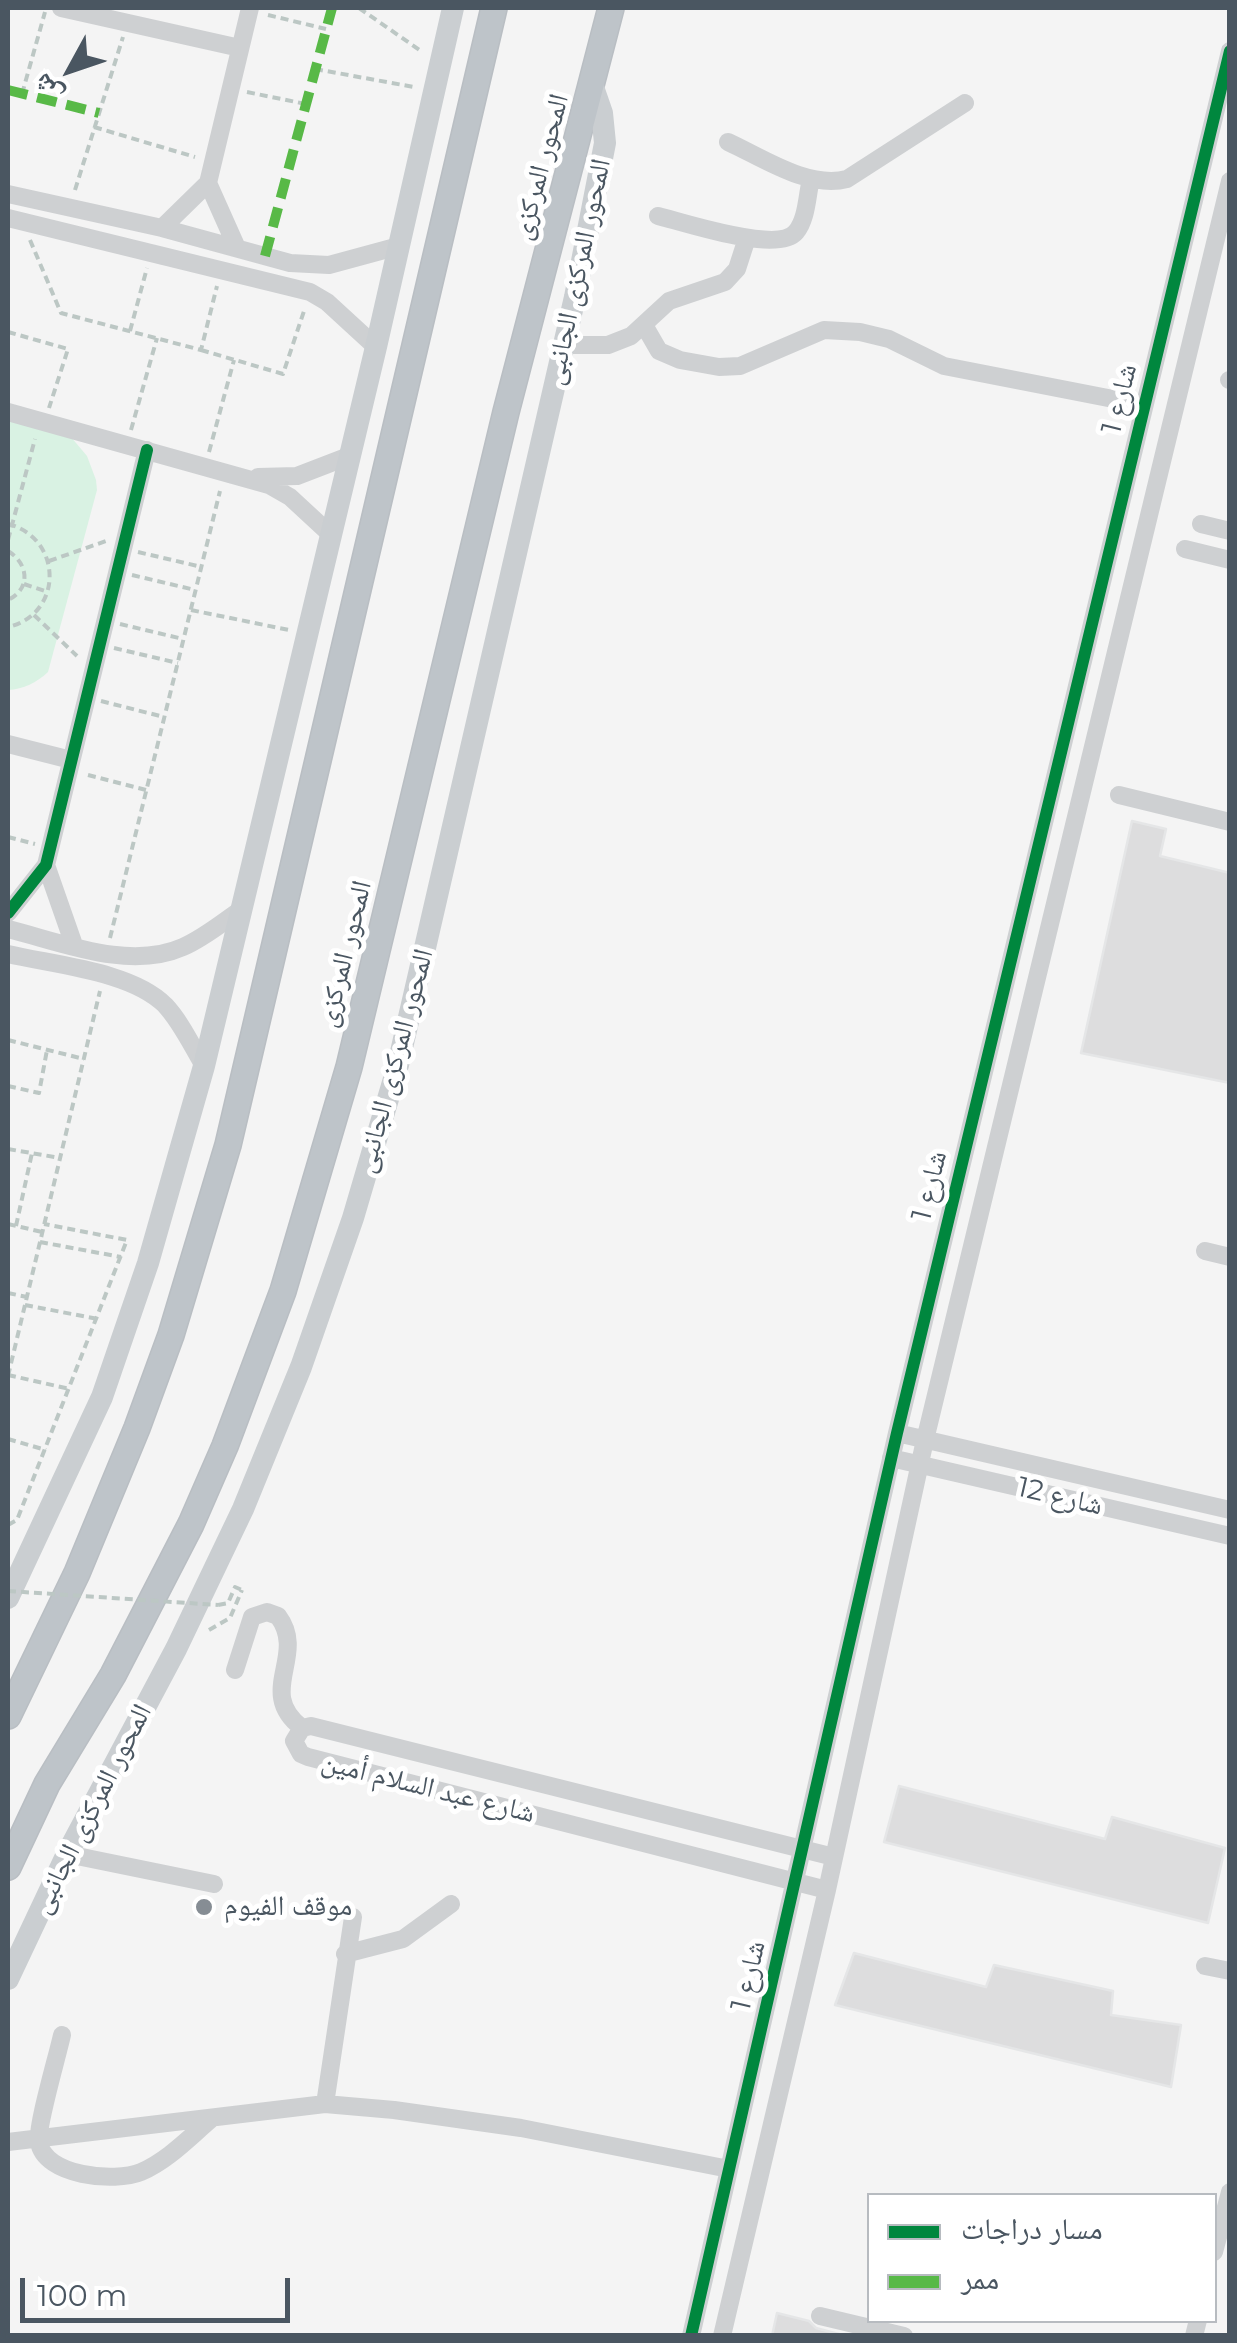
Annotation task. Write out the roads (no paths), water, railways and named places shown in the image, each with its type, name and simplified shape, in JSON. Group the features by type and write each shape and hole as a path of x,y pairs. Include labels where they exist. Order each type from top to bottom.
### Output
{"highway":[{"path":"8,1716 77,1572 137,1428 171,1336 228,1144 494,8"},
{"name":"المحور المركزى","path":"8,1867 47,1784 113,1674 191,1524 283,1291 349,1067 506,412 612,8"}],"main road":[{"path":"8,1595 102,1397 148,1262 204,1066 453,8"},
{"name":"المحور المركزى الجانبى","path":"8,1980 67,1854 223,1553 273,1438 328,1294 398,1065 564,345 604,143 602,113 593,86"}],"street":[{"path":"61,8 240,48"},
{"path":"162,228 208,182 249,9"},
{"name":"شارع 1","path":"690,2336 896,1434 1230,52"},
{"path":"728,142 810,179 834,182 847,179 965,103"},
{"path":"658,216 781,242 793,236 801,225 810,179"},
{"name":"شارع 1","path":"722,2336 827,1890 925,1440 1230,180"},
{"path":"208,182 237,248"},
{"path":"8,194 162,228 290,264 329,265 399,246"},
{"path":"15,220 310,292 327,302 376,347"},
{"path":"564,345 608,345 631,336 669,300 724,282 737,269 748,238"},
{"path":"644,325 659,351 719,368 740,366 824,330 860,332 889,339 944,366 1144,405"},
{"path":"8,412 247,476 297,476 349,456"},
{"path":"8,913 48,856 147,450"},
{"path":"247,476 290,497 330,534"},
{"path":"1201,524 1230,531"},
{"path":"1185,549 1230,560"},
{"path":"8,744 70,765"},
{"path":"1119,795 1230,822"},
{"path":"48,856 74,945"},
{"path":"8,928 134,956 167,953 198,939 242,909"},
{"path":"8,954 127,981 148,992 166,1007 204,1066"},
{"path":"1205,1251 1230,1256"},
{"name":"شارع 12","path":"896,1434 1230,1510"},
{"name":"شارع 12","path":"891,1458 1230,1536"},
{"path":"235,1670 252,1617 268,1612 278,1616 290,1645 281,1701 302,1728"},
{"name":"شارع عبد السلام أمين","path":"827,1890 308,1757 296,1748 294,1740 302,1728 312,1726 834,1856"},
{"path":"67,1854 214,1884"},
{"path":"345,1954 403,1940 451,1904"},
{"path":"325,2104 353,1917"},
{"path":"1205,1966 1230,1971"},
{"path":"62,2035 38,2140 47,2160 65,2170 116,2176 140,2172 176,2150 210,2120"},
{"path":"8,2142 325,2104 521,2128 729,2169"},
{"path":"1217,2241 1230,2192"},
{"path":"820,2316 904,2336"}],"place":[{"name":"موقف الفيوم","path":"204,1907"}]}
